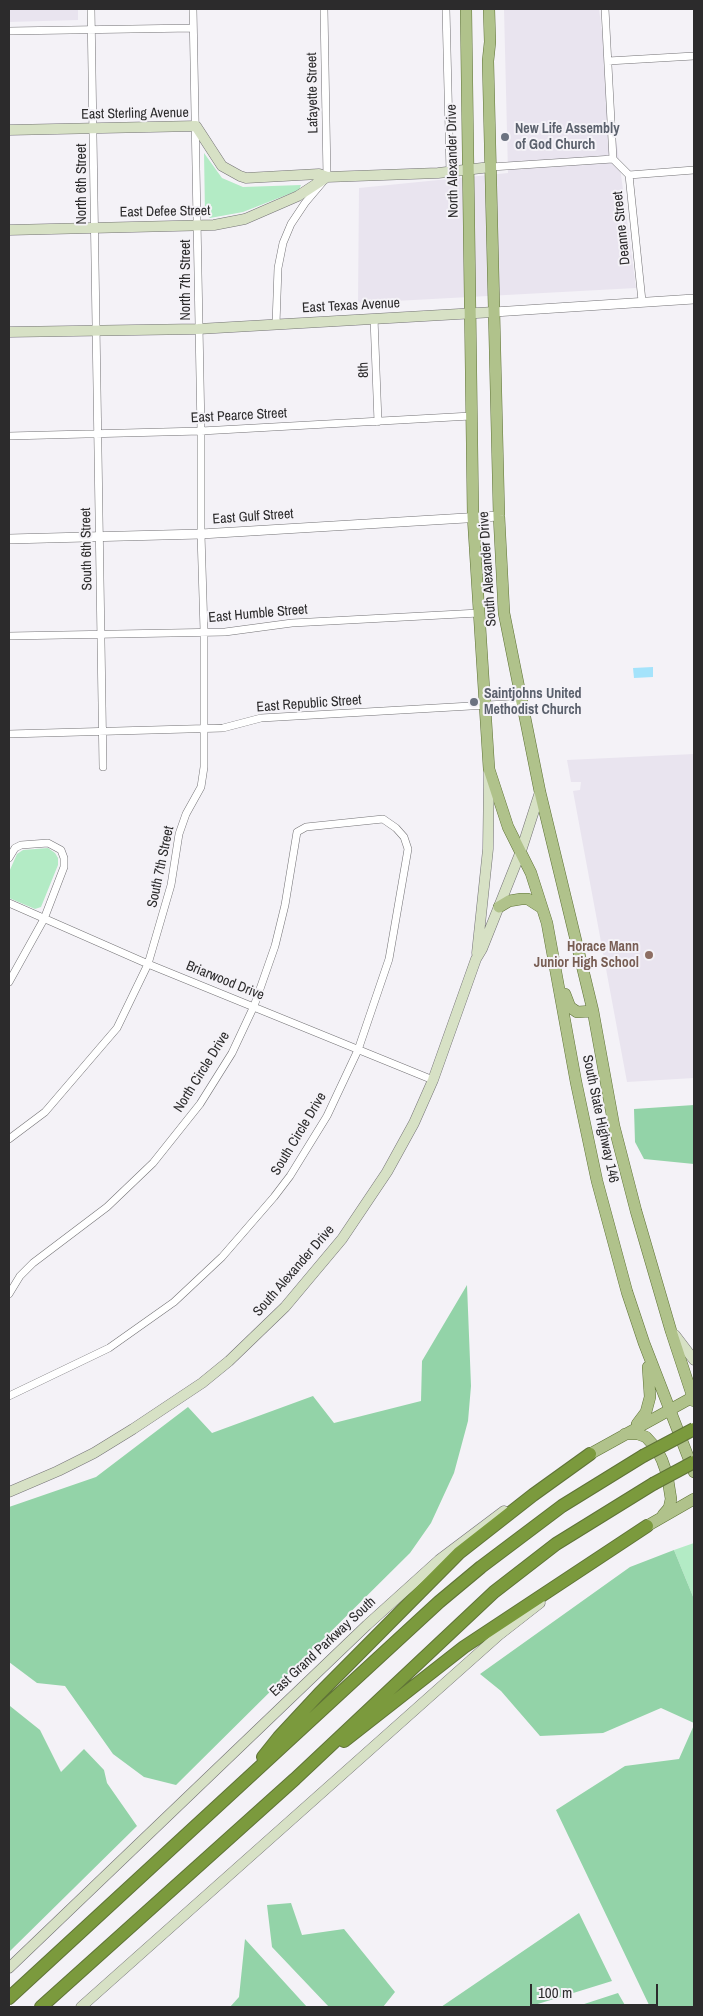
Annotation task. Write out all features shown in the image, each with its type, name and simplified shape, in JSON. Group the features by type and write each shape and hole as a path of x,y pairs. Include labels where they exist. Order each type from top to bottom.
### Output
{"highway":[{"path":"9,1998 440,1602 481,1567 562,1506 643,1456 694,1429"},
{"path":"242,1785 279,1737 319,1694 459,1552 590,1454"},
{"path":"41,2007 294,1779 516,1573 556,1544 653,1484 694,1462"},
{"path":"294,1779 464,1648 647,1526"}],"main road":[{"name":"North Alexander Drive","path":"466,9 466,138 469,170 471,313"},
{"path":"489,9 490,42 488,61 494,312"},
{"path":"466,61 488,61"},
{"name":"East Sterling Avenue","path":"9,130 196,126 222,166 240,176 246,178 319,174 327,177"},
{"path":"327,177 450,172 490,167"},
{"name":"East Defee Street","path":"9,230 198,224 208,226 245,219 298,196 327,177"},
{"name":"East Texas Avenue","path":"9,332 198,329 494,312"},
{"name":"South Alexander Drive","path":"476,959 482,950 521,851 540,792 504,613 498,516 494,312"},
{"name":"South Alexander Drive","path":"9,1492 58,1472 133,1429 202,1382 258,1334 313,1276 365,1206 414,1123 433,1080 476,959 488,849 489,769 473,516 471,313"},
{"name":"South State Highway 146","path":"489,769 508,827 532,873 547,923 576,1082 597,1181 627,1292 644,1343 694,1472"},
{"name":"South State Highway 146","path":"540,792 593,1010 612,1117 625,1170 671,1331 694,1398"},
{"path":"499,907 508,901 528,899 542,908"},
{"path":"557,974 570,1008 577,1012 593,1010"},
{"path":"671,1331 694,1360"},
{"path":"628,1432 646,1412 650,1397 651,1385 644,1343"},
{"name":"East Grand Parkway South","path":"9,1968 367,1625 438,1560 530,1492 590,1454 670,1408 694,1398"},
{"path":"628,1432 646,1437 656,1448 662,1460 667,1474 671,1499 669,1508 663,1515"},
{"path":"81,2007 498,1635 647,1526 663,1515 694,1499"}],"street":[{"name":"North 6th Street","path":"91,9 97,330"},
{"name":"North 7th Street","path":"193,9 201,431"},
{"name":"Lafayette Street","path":"324,9 327,177"},
{"path":"446,9 450,172"},
{"path":"490,167 613,159 605,9"},
{"path":"9,31 193,28"},
{"path":"608,61 694,56"},
{"name":"Deanne Street","path":"613,159 629,175 642,301"},
{"path":"629,175 694,170"},
{"path":"276,324 278,268 283,243 291,224 300,210 327,177"},
{"name":"East Texas Avenue","path":"494,312 694,299"},
{"name":"8th","path":"374,318 378,422"},
{"name":"South 6th Street","path":"97,330 98,536 103,767"},
{"name":"East Pearce Street","path":"9,436 201,431 471,416"},
{"name":"South 7th Street","path":"9,1139 45,1112 117,1028 148,964 172,885 178,834 186,814 201,787 204,767 204,631 201,534 201,431"},
{"name":"East Gulf Street","path":"9,539 201,534 473,516 498,516"},
{"name":"East Humble Street","path":"9,636 225,632 292,623 479,613"},
{"name":"East Republic Street","path":"9,734 223,728 261,718 523,703"},
{"name":"South Circle Drive","path":"9,1396 110,1348 174,1302 222,1257 274,1197 327,1116 358,1050 389,959 408,849 404,837 384,820 332,824"},
{"name":"North Circle Drive","path":"9,1294 20,1276 33,1263 108,1207 153,1163 200,1104 232,1053 254,1006 274,946 285,905 298,832 306,827 332,824"},
{"path":"9,858 15,848 21,845 48,843 61,850 64,858 64,868 44,919 9,982"},
{"name":"Briarwood Drive","path":"9,903 148,964 433,1080"}],"shaded area":[{"path":"9,9 78,9 78,20 9,22"},
{"path":"504,9 599,9 636,288 358,303 359,188 508,173"},
{"name":"Horace Mann Junior High School","path":"694,754 694,1078 627,1082 573,791 580,790 581,782 571,782 567,760"}],"green space":[{"path":"204,153 222,178 243,187 301,185 299,190 243,212 210,218 205,213"},
{"path":"48,848 58,858 58,865 41,907 35,909 9,898 9,872 17,854 23,850"},
{"path":"694,1105 694,1164 644,1159 635,1142 634,1109"},
{"path":"467,1285 471,1386 468,1421 454,1473 431,1523 410,1553 176,1785 144,1777 113,1754 65,1686 37,1683 9,1662 9,1507 96,1477 188,1407 212,1433 313,1396 334,1423 421,1401 422,1361"},
{"path":"694,1543 694,1599 674,1550"},
{"path":"674,1550 694,1599 694,1723 661,1708 603,1733 540,1736 501,1691 480,1674 630,1567"},
{"path":"10,1706 40,1730 61,1772 84,1749 104,1770 107,1783 137,1826 9,1952 9,1708"},
{"path":"694,1725 694,2007 650,2007 556,1810 625,1766 679,1759"},
{"path":"291,1903 302,1935 344,1929 395,1992 383,2007 329,2007 272,1947 267,1905"},
{"path":"579,1913 612,1981 528,2007 441,2007"},
{"path":"245,1939 307,2007 230,2007 239,1997"},
{"path":"618,1993 626,2007 575,2007"}],"water":[{"path":"653,667 653,677 634,678 633,668"}],"place":[{"name":"New Life Assembly of God Church","path":"505,137"},
{"name":"Saintjohns United Methodist Church","path":"474,702"},
{"name":"Horace Mann Junior High School","path":"649,955"}]}
